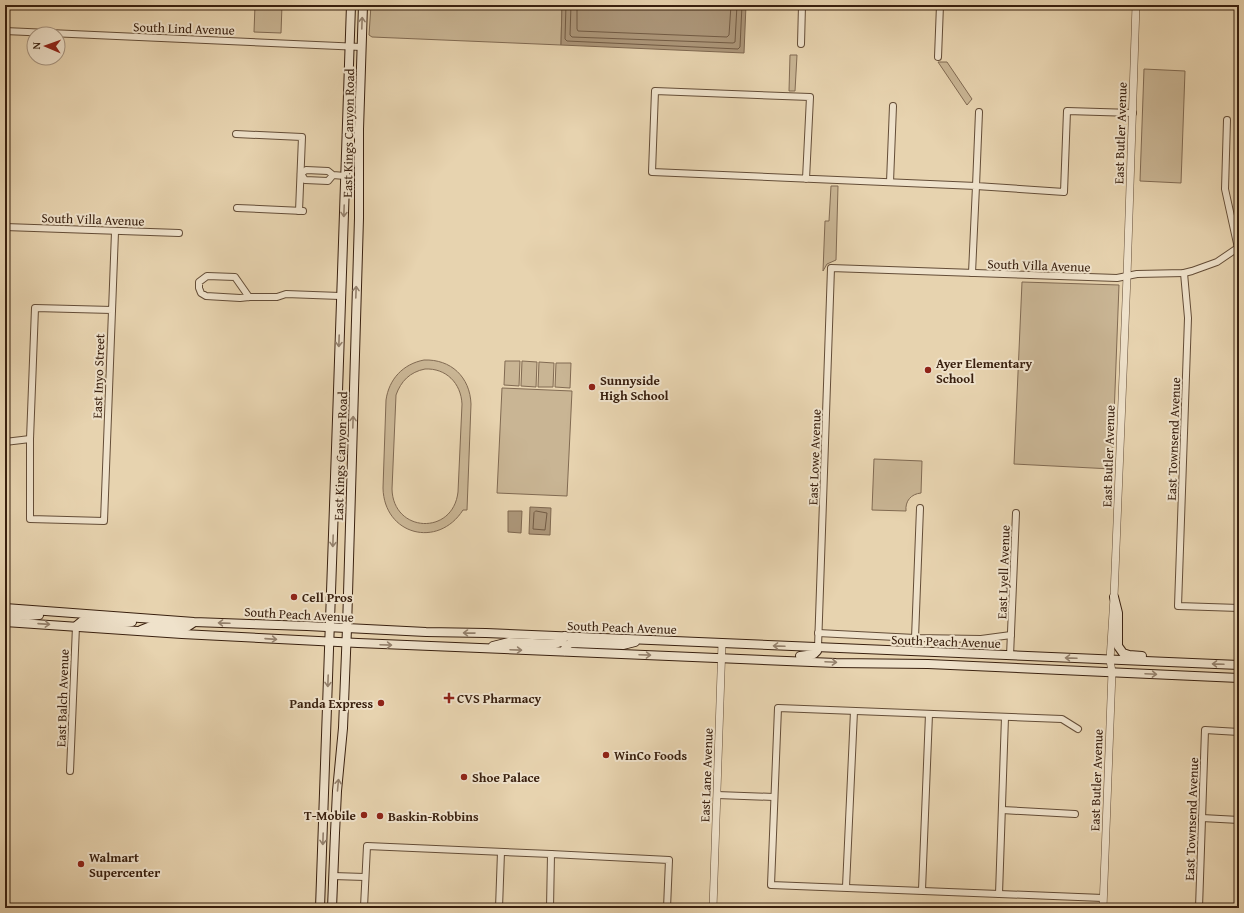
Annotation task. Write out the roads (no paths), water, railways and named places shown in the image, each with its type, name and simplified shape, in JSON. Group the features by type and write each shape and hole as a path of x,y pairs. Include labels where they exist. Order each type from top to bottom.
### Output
{"main road":[{"name":"East Kings Canyon Road","path":"320,908 351,5"},
{"name":"East Kings Canyon Road","path":"332,908 337,791 343,728 347,643 359,218 359,129 363,5"},
{"path":"1114,597 1117,607 1118,646 1123,653 1129,655 1161,658 1168,662"},
{"name":"South Peach Avenue","path":"5,608 56,613 194,622 565,636 1239,665"},
{"path":"5,615 28,616 56,613"},
{"path":"76,626 82,621 123,623 151,620"},
{"name":"South Peach Avenue","path":"5,622 347,643 771,659 836,663 928,664 1239,678"},
{"path":"139,630 151,626 187,627 194,622"},
{"path":"481,648 509,642 556,644 562,642 565,636"},
{"path":"564,651 566,646 570,644 623,645 648,640"},
{"path":"771,659 774,655 810,656 816,653 818,647"}],"street":[{"path":"801,44 802,5"},
{"path":"938,57 940,5"},
{"name":"East Butler Avenue","path":"1103,908 1112,672 1110,660 1114,597 1127,276 1136,5"},
{"name":"South Lind Avenue","path":"5,31 361,47"},
{"path":"806,179 810,97 655,91 652,172 806,179 976,186 1064,192 1067,111 1133,113"},
{"path":"890,182 893,106"},
{"path":"972,274 979,112"},
{"path":"1227,120 1225,189 1239,248"},
{"path":"236,134 302,137 301,211 237,208"},
{"path":"301,174 306,170 328,171 333,175 345,176"},
{"path":"301,174 306,180 328,181 333,175"},
{"name":"South Villa Avenue","path":"5,227 115,232 179,233"},
{"name":"East Inyo Street","path":"30,439 30,519 104,521 115,232"},
{"name":"South Villa Avenue","path":"831,268 1109,278 1137,274 1184,273 1210,265 1239,248"},
{"name":"East Lowe Avenue","path":"818,647 831,268"},
{"name":"East Townsend Avenue","path":"1184,273 1188,318 1178,606 1239,608"},
{"path":"249,297 234,278 207,276 199,282 201,293 206,296 240,298 278,297 286,294 340,296"},
{"path":"5,442 30,439 35,308 112,310"},
{"path":"915,638 920,508"},
{"name":"East Lyell Avenue","path":"1010,656 1016,513"},
{"name":"East Balch Avenue","path":"70,771 76,626"},
{"name":"South Peach Avenue","path":"818,633 915,638 981,639 1011,635"},
{"name":"East Lane Avenue","path":"713,908 722,643"},
{"path":"1078,729 1062,719 778,708 771,885 1103,898"},
{"path":"846,887 854,711"},
{"path":"922,890 928,714"},
{"path":"999,894 1005,717"},
{"name":"East Townsend Avenue","path":"1199,908 1205,730 1239,732"},
{"path":"717,795 774,797"},
{"path":"1002,810 1075,814"},
{"path":"1202,818 1239,820"},
{"path":"377,908 364,908 367,846 669,860 667,908"},
{"path":"499,908 501,852"},
{"path":"550,908 552,854"},
{"path":"333,876 365,877"}],"water":[{"path":"562,5 746,5 744,53 561,45"},
{"path":"530,507 551,508 550,535 529,534"},
{"path":"508,511 522,511 521,533 508,532"}],"place":[{"name":"Ayer Elementary School","path":"928,370"},
{"name":"Sunnyside High School","path":"592,387"},
{"name":"Cell Pros","path":"294,597"},
{"name":"CVS Pharmacy","path":"449,698"},
{"name":"Panda Express","path":"381,703"},
{"name":"WinCo Foods","path":"606,755"},
{"name":"Shoe Palace","path":"464,777"},
{"name":"T-Mobile","path":"364,815"},
{"name":"Baskin-Robbins","path":"380,816"},
{"name":"Walmart Supercenter","path":"81,864"}]}
